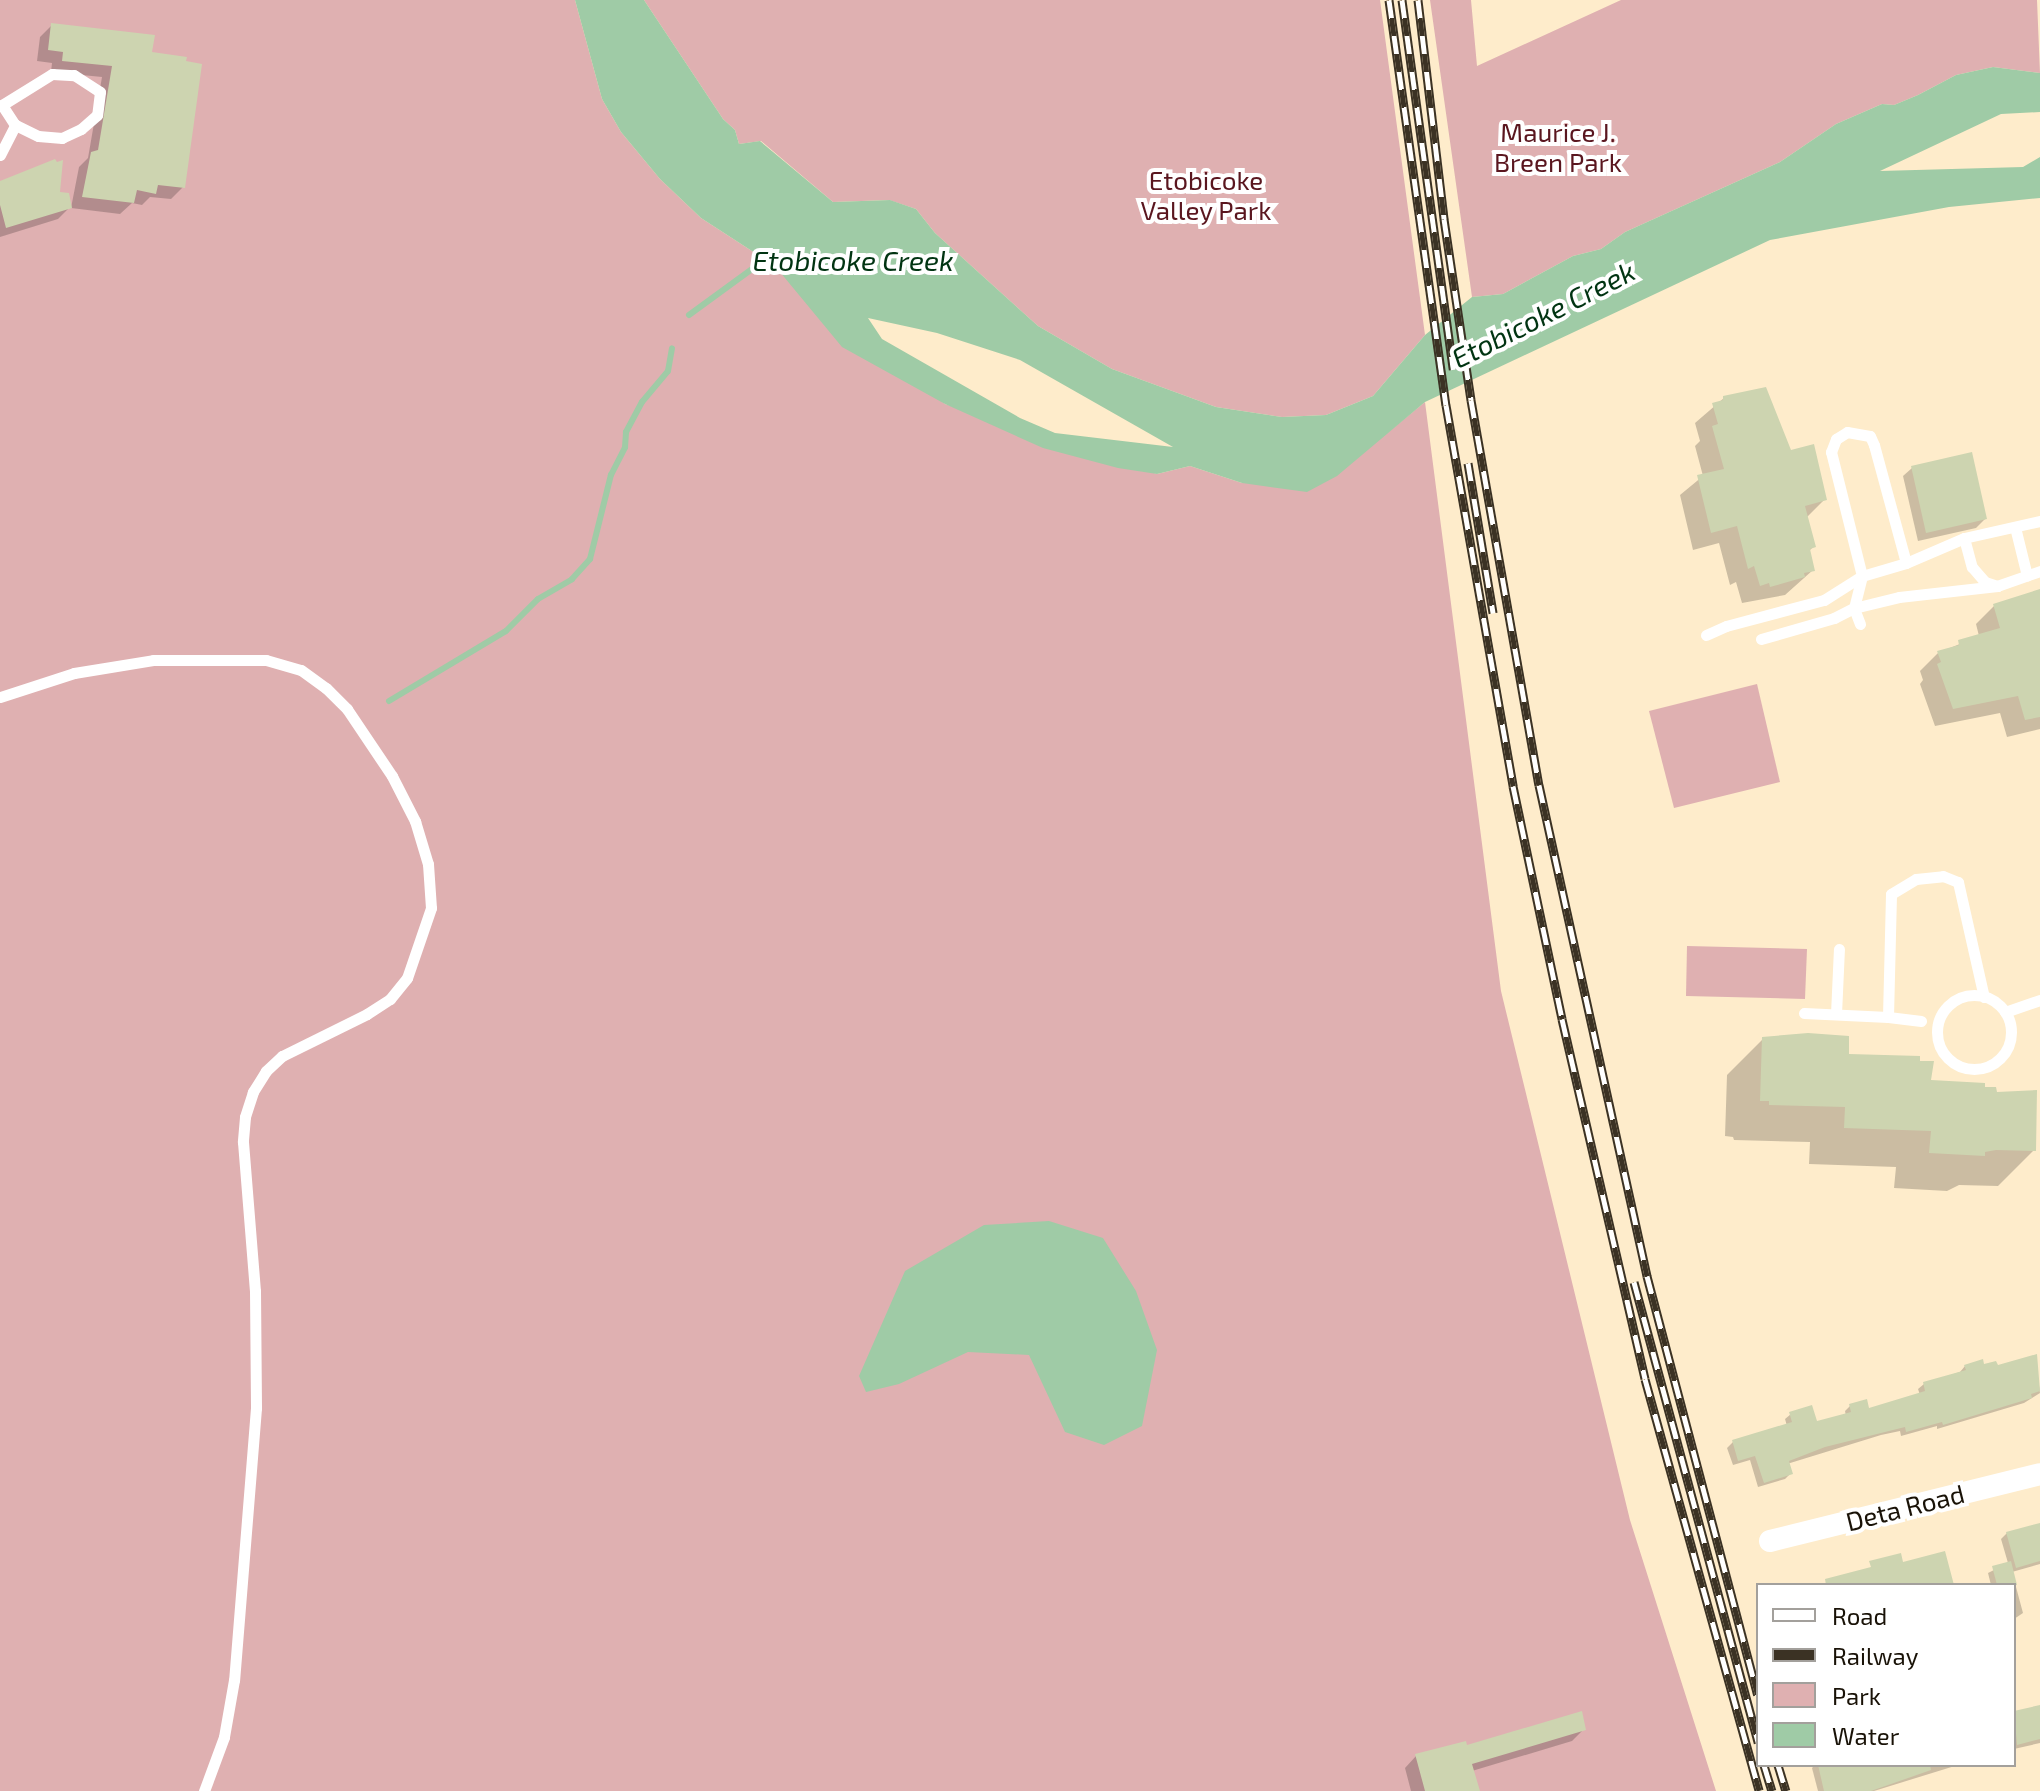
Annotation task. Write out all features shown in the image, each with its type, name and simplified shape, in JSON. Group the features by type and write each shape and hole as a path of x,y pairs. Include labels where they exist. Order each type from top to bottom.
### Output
{"street":[{"name":"Deta Road","path":"1770,1541 2040,1474"}],"lane":[{"path":"52,74 74,75 100,92 97,115 81,129 62,138 38,136 15,125 1,105 52,74"},
{"path":"0,155 15,125"},
{"path":"1860,624 1854,608 1862,576 1831,452 1836,439 1847,432 1870,436 1906,563"},
{"path":"1706,635 1726,626 1824,600 1862,576 1906,563 1964,538 2040,521"},
{"path":"2015,527 2027,576"},
{"path":"1964,538 1972,567 1985,582 1997,586"},
{"path":"1761,639 1834,618 1854,608 1899,597 1997,586 2040,571"},
{"path":"0,697 74,673 153,660 266,660 301,670 347,709 392,776 415,821 428,864 431,908 407,978 390,999 367,1014 282,1056 259,1081 245,1117 243,1142 255,1291 256,1408 234,1680 224,1737 204,1791"},
{"path":"1888,1017 1891,894 1904,884 1928,875 1958,882 1984,997"},
{"path":"1836,1014 1839,949"},
{"path":"1984,997 2005,1012 2010,1039 2006,1052 1984,1068 1957,1066 1939,1046 1939,1019 1957,999 1984,997"},
{"path":"2005,1012 2040,1000"},
{"path":"1804,1013 1921,1021"}],"green space":[{"path":"0,0 575,0 602,99 621,132 660,179 701,218 775,266 799,291 945,404 1157,474 1190,466 1242,483 1386,434 1425,402 1501,991 1630,1520 1716,1791 0,1791"},
{"name":"Etobicoke Valley Park","path":"644,0 1380,0 1425,335 1373,396 1326,415 1282,417 1216,407 1112,369 1038,326 935,233 916,209 889,200 833,202 761,141 739,144 735,130 723,119"},
{"name":"Maurice J. Breen Park","path":"1430,0 1471,0 1477,66 1621,0 2037,0 2040,73 1993,67 1956,75 1894,105 1882,104 1836,124 1780,162 1625,232 1601,249 1573,256 1503,294 1472,297"},
{"path":"1757,684 1780,782 1674,808 1649,711"},
{"path":"1687,946 1807,949 1805,999 1686,996"}],"water":[{"name":"Etobicoke Creek","path":"575,0 644,0 723,119 735,130 739,144 760,141 833,202 890,200 916,209 935,233 1038,326 1112,369 1216,407 1282,417 1326,415 1373,396 1425,335 1472,297 1503,294 1573,256 1601,249 1625,232 1780,162 1836,124 1882,104 1894,105 1956,75 1993,67 2040,73 2040,112 2001,114 1880,171 2023,167 2040,157 2040,198 1949,207 1770,240 1425,402 1337,476 1307,492 1242,483 1190,466 1157,474 1118,468 1043,448 945,404 842,347 775,266 701,218 660,179 621,132 602,99","holes":["868,318 937,333 1020,360 1173,447 1055,433 1020,418 882,339"]},
{"path":"1049,1221 1103,1238 1136,1291 1157,1350 1142,1426 1104,1445 1065,1432 1029,1355 968,1352 899,1384 866,1392 859,1376 905,1271 984,1225"}],"building":[{"path":"51,23 155,35 152,52 187,57 186,61 202,64 185,188 158,185 156,194 137,190 134,203 82,197 91,152 98,150 112,66 62,61 63,52 48,50"},
{"path":"55,159 57,162 63,160 60,192 69,193 72,208 6,228 0,205 0,181"},
{"path":"1766,387 1791,450 1814,444 1827,500 1805,506 1816,547 1810,549 1815,571 1770,587 1769,583 1760,586 1754,566 1748,569 1737,526 1711,533 1697,475 1724,469 1712,426 1718,424 1712,403 1723,400 1723,396"},
{"path":"1972,452 1987,519 1926,533 1911,466"},
{"path":"2040,589 2040,717 2025,720 2018,696 1953,709 1937,664 1941,662 1937,651 1959,645 1958,640 2000,628 1993,604"},
{"path":"1808,1033 1849,1036 1849,1054 1920,1056 1920,1061 1934,1061 1931,1080 1985,1083 1985,1087 1996,1087 1997,1092 2037,1090 2036,1151 1996,1150 1985,1152 1985,1156 1929,1153 1931,1131 1844,1128 1845,1107 1769,1105 1769,1101 1760,1101 1762,1037"},
{"path":"2037,1354 2040,1391 2031,1394 2032,1398 1943,1425 1942,1422 1906,1432 1905,1427 1825,1447 1789,1461 1793,1474 1764,1483 1755,1456 1738,1461 1732,1440 1792,1422 1789,1412 1812,1405 1817,1421 1851,1412 1849,1404 1867,1399 1869,1408 1925,1391 1923,1382 1966,1370 1964,1365 1983,1359 1984,1364 1996,1361 1998,1365"},
{"path":"2040,1523 2040,1561 2016,1568 2006,1532"},
{"path":"1945,1551 1953,1583 1826,1583 1825,1579 1871,1567 1869,1561 1901,1553 1903,1562"},
{"path":"2011,1561 2017,1585 1996,1583 1992,1566"},
{"path":"2040,1705 2040,1739 2017,1745 2016,1711"},
{"path":"1582,1711 1586,1730 1472,1764 1480,1791 1425,1791 1415,1754 1466,1741 1467,1745"},
{"path":"1818,1767 1930,1767 1931,1770 1871,1791 1824,1791"}],"waterway":[{"path":"689,315 770,256"},
{"path":"389,701 506,631 538,599 572,579 590,559 611,475 625,447 626,432 642,402 668,371 672,348"}],"railway":[{"path":"1389,0 1446,405 1513,786 1562,1019 1645,1379 1759,1791"},
{"path":"1402,0 1453,369"},
{"path":"1418,0 1444,219 1471,400 1539,785 1647,1276 1756,1687"},
{"path":"1468,463 1493,613"},
{"path":"1634,1282 1756,1736"},
{"path":"1765,1767 1772,1791"},
{"path":"1779,1767 1786,1791"}]}
